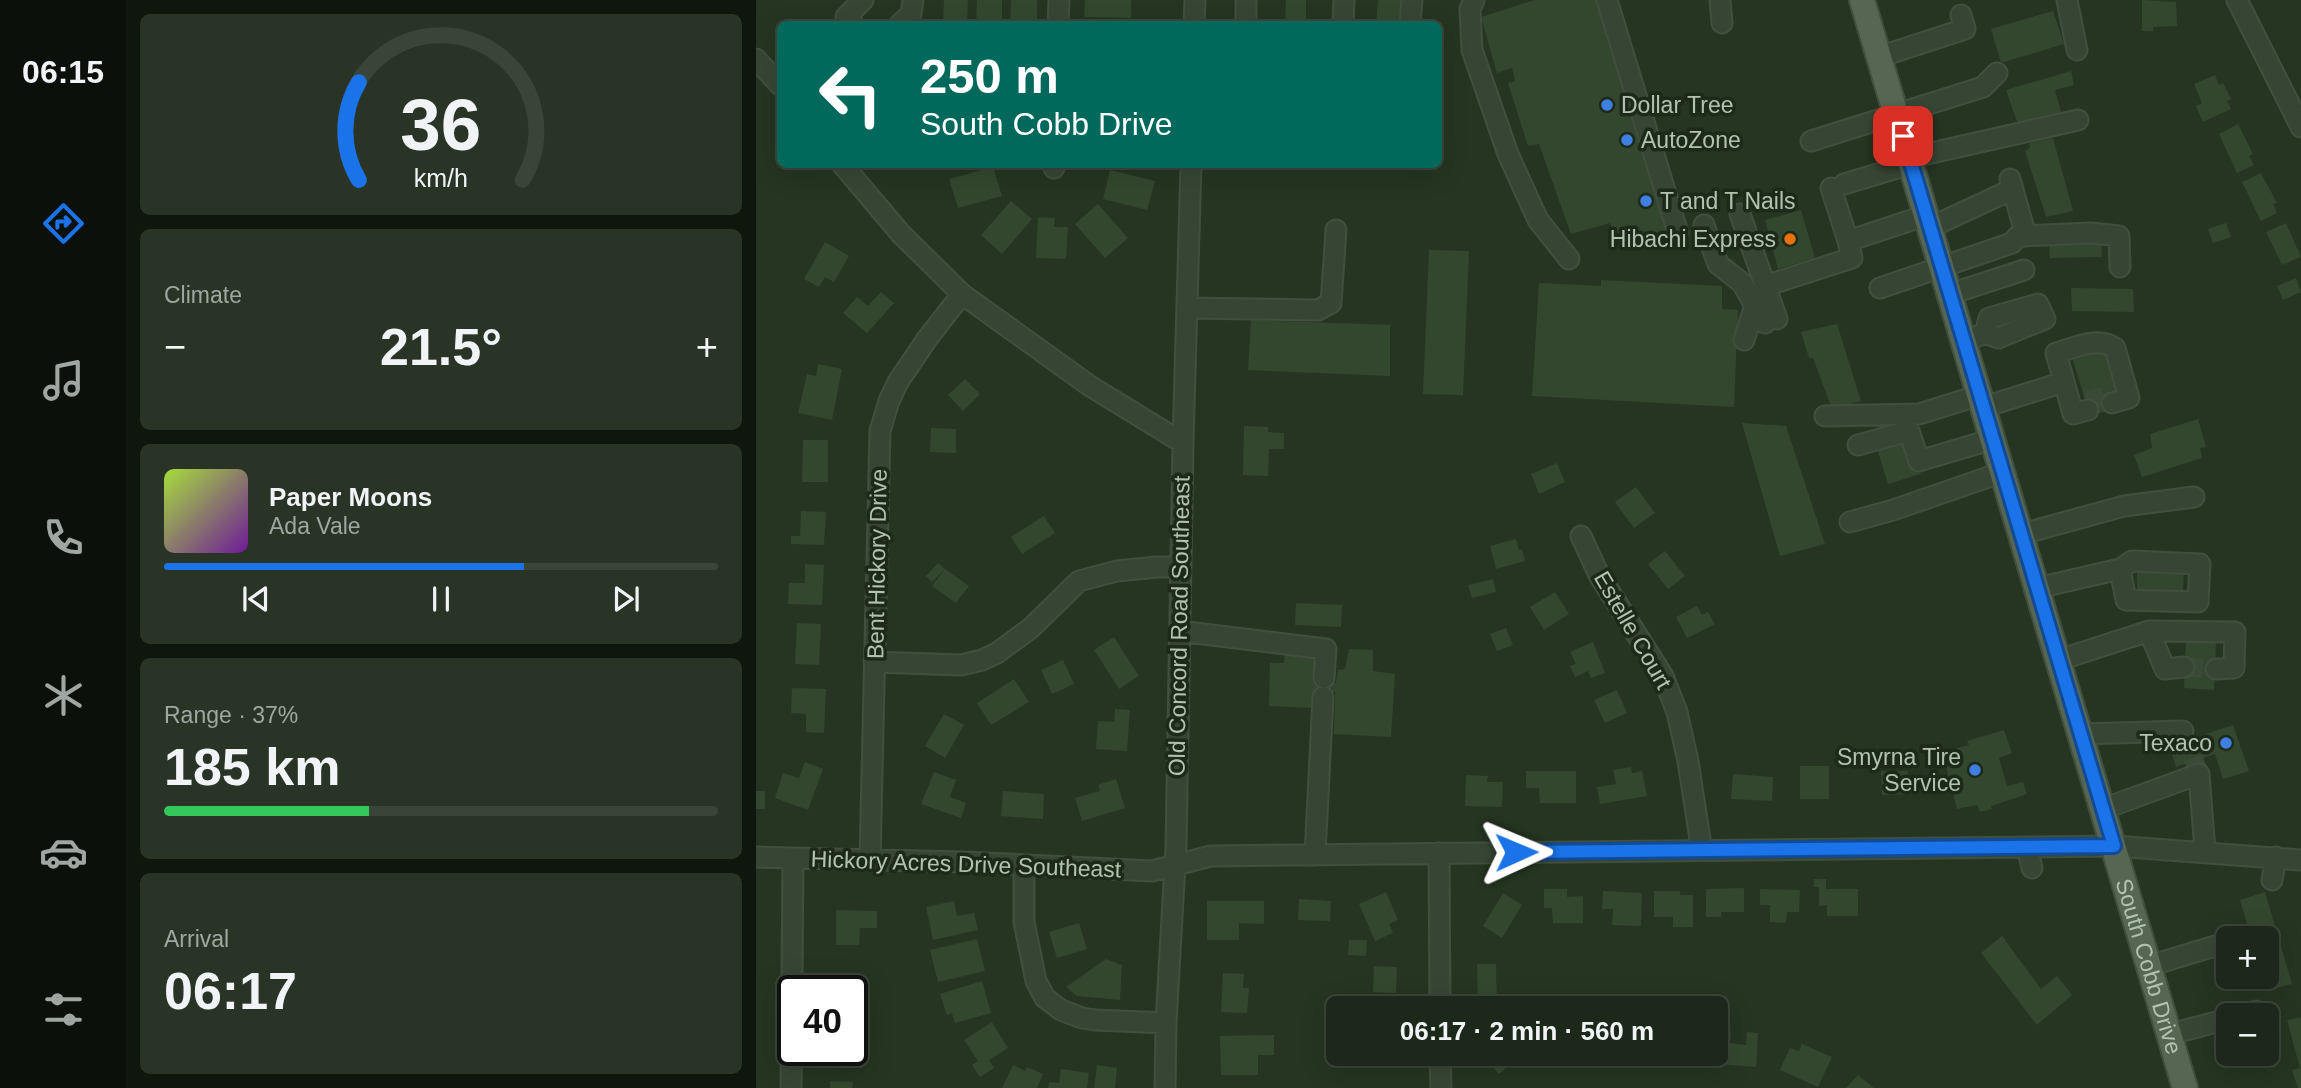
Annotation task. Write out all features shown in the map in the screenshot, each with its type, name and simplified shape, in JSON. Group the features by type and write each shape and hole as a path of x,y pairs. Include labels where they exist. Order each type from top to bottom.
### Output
{"main road":[{"name":"South Cobb Drive","path":"1862,0 1950,294 1975,337 1982,401 2185,1088"}],"street":[{"path":"850,21 846,17 863,0"},
{"path":"903,21 911,14 913,0"},
{"path":"1058,21 1059,0"},
{"path":"1194,21 1195,0"},
{"path":"1246,21 1247,0"},
{"path":"1343,0 1343,21"},
{"path":"1410,21 1412,0"},
{"path":"1474,0 1470,9 1472,50 1508,154 1538,220 1569,259"},
{"path":"1607,0 1678,233"},
{"path":"1720,0 1722,23"},
{"path":"2067,0 2077,50"},
{"path":"2237,0 2301,127"},
{"path":"1879,57 1965,29 1961,15"},
{"path":"756,59 777,82"},
{"path":"1811,141 1983,87 1997,73"},
{"path":"1765,286 1852,258 1838,186 1910,161 2078,120"},
{"path":"845,168 901,234 962,294 1069,371 1183,443"},
{"name":"Old Concord Road Southeast","path":"1165,1088 1175,865 1191,168"},
{"path":"1848,241 1928,222 2012,183 2019,239"},
{"path":"1704,225 1718,264 1742,283 1755,305 1771,321 1765,286 1740,214"},
{"path":"1186,308 1318,310 1331,303 1336,230"},
{"path":"1880,288 2019,239 2091,233 2119,236 2120,267"},
{"path":"1950,294 2024,270"},
{"name":"Bent Hickory Drive","path":"870,859 880,431 898,382 962,294"},
{"path":"1744,340 1755,305"},
{"path":"1975,337 1998,338 2041,311"},
{"path":"2082,406 2064,382 2056,353 2098,342 2110,344 2115,348 2116,396"},
{"path":"1825,416 1919,414 2064,382"},
{"path":"1858,445 1909,430 1919,461 1993,439"},
{"path":"1850,522 2003,472"},
{"path":"2022,534 2124,506 2194,497"},
{"name":"Estelle Court","path":"1581,536 1599,575 1663,676 1677,712 1700,839 1696,850"},
{"path":"874,662 961,665 982,660 997,653 1031,628 1079,581 1117,570 1157,566 1181,567"},
{"path":"2037,588 2120,569"},
{"path":"1179,631 1326,649 1315,855"},
{"path":"2059,660 2149,631 2235,632 2234,668 2216,669"},
{"path":"2149,631 2165,669 2184,667"},
{"path":"2081,734 2183,731"},
{"path":"2103,808 2199,774 2205,851"},
{"name":"Hickory Acres Drive Southeast","path":"756,857 1152,871 1211,856 2114,846 2301,860"},
{"path":"2027,847 2032,868"},
{"path":"1439,853 1440,996"},
{"path":"2272,880 2276,857"},
{"path":"791,1088 793,858"},
{"path":"1024,865 1024,922 1036,981 1045,998 1061,1010 1082,1018 1166,1023"},
{"path":"2149,966 2216,946"},
{"path":"2170,1034 2216,1022"},
{"path":"1440,1066 1441,1088"}],"building":[{"path":"944,0 968,0 967,21 943,21"},
{"path":"977,0 1002,0 1002,21 976,21"},
{"path":"1011,0 1037,0 1037,21 1010,21"},
{"path":"1085,0 1131,0 1131,18 1084,17"},
{"path":"1286,0 1306,0 1306,21 1285,21"},
{"path":"1378,0 1405,0 1404,21 1376,21"},
{"path":"1535,0 1598,0 1668,234 1625,247 1621,234 1614,236 1610,223 1571,234 1539,144 1528,146 1508,83 1515,81 1512,68 1497,73 1481,17"},
{"path":"2142,0 2176,2 2177,26 2153,27 2153,31 2142,31"},
{"path":"2053,11 2064,44 2001,63 1991,29"},
{"path":"2071,71 2074,85 2055,90 2061,112 2018,125 2006,90"},
{"path":"2215,75 2219,85 2223,83 2231,99 2227,101 2231,109 2203,122 2196,106 2202,103 2194,84"},
{"path":"2238,124 2253,154 2249,156 2254,165 2237,173 2219,134"},
{"path":"2053,138 2073,211 2046,217 2025,151 2030,148 2029,143"},
{"path":"993,168 1002,196 958,208 949,179"},
{"path":"1110,170 1155,181 1147,210 1103,199"},
{"path":"2261,173 2277,203 2273,204 2277,213 2261,221 2242,182"},
{"path":"1011,201 1032,219 1002,254 981,235"},
{"path":"1098,204 1128,238 1105,258 1075,224"},
{"name":"Hibachi Express","path":"1801,210 1815,258 1778,269 1765,220"},
{"path":"1038,217 1055,218 1054,227 1068,227 1066,259 1036,258"},
{"path":"2226,223 2231,237 2213,243 2208,229"},
{"path":"2286,223 2301,257 2282,265 2266,232"},
{"path":"825,242 849,256 834,282 825,277 819,287 804,279"},
{"path":"2101,242 2102,257 2050,258 2049,244"},
{"path":"1429,250 1469,251 1463,395 1423,394"},
{"path":"2296,278 2301,292 2283,300 2277,286"},
{"path":"1601,280 1722,286 1722,309 1738,310 1734,407 1532,396 1539,283 1601,286"},
{"path":"2071,288 2133,289 2134,312 2072,311"},
{"path":"881,292 894,303 867,333 843,313 857,297 868,306"},
{"path":"1251,320 1390,325 1390,376 1248,370"},
{"path":"1837,324 1861,401 1832,409 1813,358 1809,358 1801,332"},
{"path":"2109,346 2122,390 2109,392 2114,409 2090,416 2072,357"},
{"path":"818,364 842,369 832,420 798,413 807,374 816,376"},
{"path":"965,379 980,394 963,411 948,395"},
{"path":"2198,419 2206,447 2200,448 2202,458 2142,477 2134,455 2152,448 2150,434"},
{"path":"1742,423 1786,426 1825,544 1780,556"},
{"path":"1244,426 1268,427 1268,432 1284,433 1284,449 1269,449 1268,476 1243,475"},
{"path":"931,428 956,429 956,453 930,452"},
{"path":"1908,434 1920,474 1888,484 1876,445"},
{"path":"803,440 828,440 828,482 802,482"},
{"path":"1557,463 1565,482 1539,494 1531,474"},
{"path":"1636,487 1655,513 1634,528 1615,502"},
{"path":"801,511 826,512 824,545 791,544 791,536 800,536"},
{"path":"1044,516 1055,533 1022,554 1011,537"},
{"path":"1516,539 1525,561 1496,569 1490,546"},
{"path":"1665,551 1685,576 1668,589 1648,564"},
{"path":"938,563 945,569 932,582 926,576"},
{"path":"805,564 824,565 822,605 788,604 789,583 805,583"},
{"path":"2137,564 2184,565 2183,595 2137,594"},
{"path":"945,569 969,586 956,603 932,586"},
{"path":"1493,579 1496,592 1472,598 1468,585"},
{"path":"1555,592 1569,614 1544,630 1530,607"},
{"path":"1296,603 1342,605 1341,627 1295,625"},
{"path":"1697,606 1702,615 1708,612 1715,624 1687,638 1676,617"},
{"path":"797,623 821,624 819,665 795,664"},
{"path":"1506,628 1513,645 1497,651 1490,634"},
{"path":"1114,637 1139,676 1119,689 1094,650"},
{"path":"2186,640 2216,642 2214,690 2184,688"},
{"path":"1593,642 1605,673 1591,678 1588,671 1575,677 1570,666 1576,664 1570,652"},
{"path":"1349,649 1373,650 1373,671 1395,674 1391,737 1334,734 1335,692 1330,693 1313,708 1269,706 1270,663 1284,663 1285,653 1315,656 1316,678 1336,683 1338,670 1345,669"},
{"path":"1063,660 1074,684 1052,694 1041,670"},
{"path":"1014,679 1029,702 991,725 977,703"},
{"path":"792,688 826,689 824,733 806,732 806,714 791,713"},
{"path":"1617,690 1627,713 1605,723 1594,700"},
{"path":"1115,709 1130,710 1127,751 1096,749 1098,721 1114,722"},
{"path":"944,714 964,725 945,758 925,746"},
{"path":"2233,725 2249,771 2223,779 2215,754 2176,767 2169,746"},
{"name":"Smyrna Tire Service","path":"2004,730 2012,753 1999,758 2007,786 2023,782 2027,794 1980,812 1977,805 1957,809 1942,752 1969,745 1967,741"},
{"path":"805,762 823,769 808,810 775,798 783,773 799,778"},
{"path":"1800,766 1829,766 1829,799 1800,799"},
{"path":"1631,767 1632,773 1642,771 1647,796 1600,804 1597,787 1616,784 1613,770"},
{"path":"1526,771 1576,771 1576,803 1540,803 1539,788 1526,788"},
{"path":"1881,771 1908,771 1908,780 1916,779 1917,794 1882,795"},
{"path":"934,772 956,780 950,797 966,803 961,818 921,804"},
{"path":"1733,774 1773,777 1772,801 1731,799"},
{"path":"1466,775 1488,776 1487,782 1503,782 1502,807 1465,806"},
{"path":"1116,779 1125,808 1082,821 1075,798 1100,791 1098,785"},
{"path":"756,791 765,791 765,809 756,809"},
{"path":"1003,791 1044,794 1043,819 1001,816"},
{"path":"1814,879 1826,879 1826,889 1858,889 1858,916 1827,916 1827,905 1819,906 1819,887 1814,887"},
{"path":"1744,888 1744,912 1721,912 1721,917 1706,917 1706,889"},
{"path":"1544,889 1567,889 1567,897 1583,896 1583,923 1553,923 1552,908 1544,908"},
{"path":"1760,889 1800,890 1799,912 1787,912 1786,923 1770,922 1770,905 1760,905"},
{"path":"1603,891 1642,893 1641,926 1612,925 1613,909 1602,909"},
{"path":"1654,891 1680,891 1680,895 1693,895 1693,927 1673,927 1673,917 1654,917"},
{"path":"1386,892 1398,920 1389,924 1393,933 1375,941 1359,904"},
{"path":"2265,892 2275,926 2248,926 2240,900"},
{"path":"1503,893 1522,905 1502,938 1483,926"},
{"path":"1299,899 1331,901 1330,921 1298,920"},
{"path":"954,901 957,916 974,913 978,930 933,940 926,907"},
{"path":"1207,901 1264,901 1264,924 1239,923 1239,940 1207,940"},
{"path":"836,910 877,911 877,928 860,928 859,945 836,945"},
{"path":"1079,923 1087,949 1057,958 1049,932"},
{"path":"2002,936 2041,989 2057,976 2072,995 2037,1025 1981,953"},
{"path":"977,939 985,971 938,982 930,950"},
{"path":"1349,940 1367,940 1366,956 1348,955"},
{"path":"2279,940 2292,984 2279,987"},
{"path":"1106,959 1122,965 1120,1000 1077,996 1066,987"},
{"path":"1477,964 1496,964 1497,996 1478,996"},
{"path":"1374,966 1397,967 1396,993 1373,992"},
{"path":"1223,973 1244,974 1243,988 1249,988 1247,1013 1221,1012"},
{"path":"982,981 991,1013 955,1023 952,1013 947,1015 940,994"},
{"path":"2301,1017 2301,1088 2298,1088 2292,1070 2300,1068 2287,1020"},
{"path":"992,1022 1008,1048 989,1060 994,1068 980,1077 972,1065 978,1061 964,1040"},
{"path":"1728,1031 1731,1031 1730,1043 1746,1045 1747,1032 1758,1033 1756,1067 1728,1065"},
{"path":"1274,1035 1274,1055 1258,1055 1258,1075 1221,1075 1220,1036"},
{"path":"1802,1044 1832,1057 1818,1087 1780,1070 1790,1048 1799,1051"},
{"path":"1013,1065 1025,1071 1027,1067 1043,1074 1037,1088 1002,1088"},
{"path":"1097,1065 1117,1068 1115,1088 1094,1088"},
{"path":"1492,1066 1508,1066 1499,1074"},
{"path":"1061,1069 1089,1073 1087,1088 1048,1088 1049,1082 1059,1083"},
{"path":"1858,1075 1874,1088 1846,1088"},
{"path":"830,1081 853,1082 852,1088 830,1088"}],"tunnel":[{"path":"2086,401 2109,395"},
{"path":"2184,667 2216,669"},
{"path":"2183,731 2199,774"}],"place":[{"name":"Dollar Tree","path":"1607,105"},
{"name":"AutoZone","path":"1627,140"},
{"name":"T and T Nails","path":"1646,201"},
{"name":"Hibachi Express","path":"1790,239"},
{"name":"Texaco","path":"2226,743"},
{"name":"Smyrna Tire Service","path":"1975,770"}],"route":[{"path":"1516,852 2114,846 1903,136"}]}
